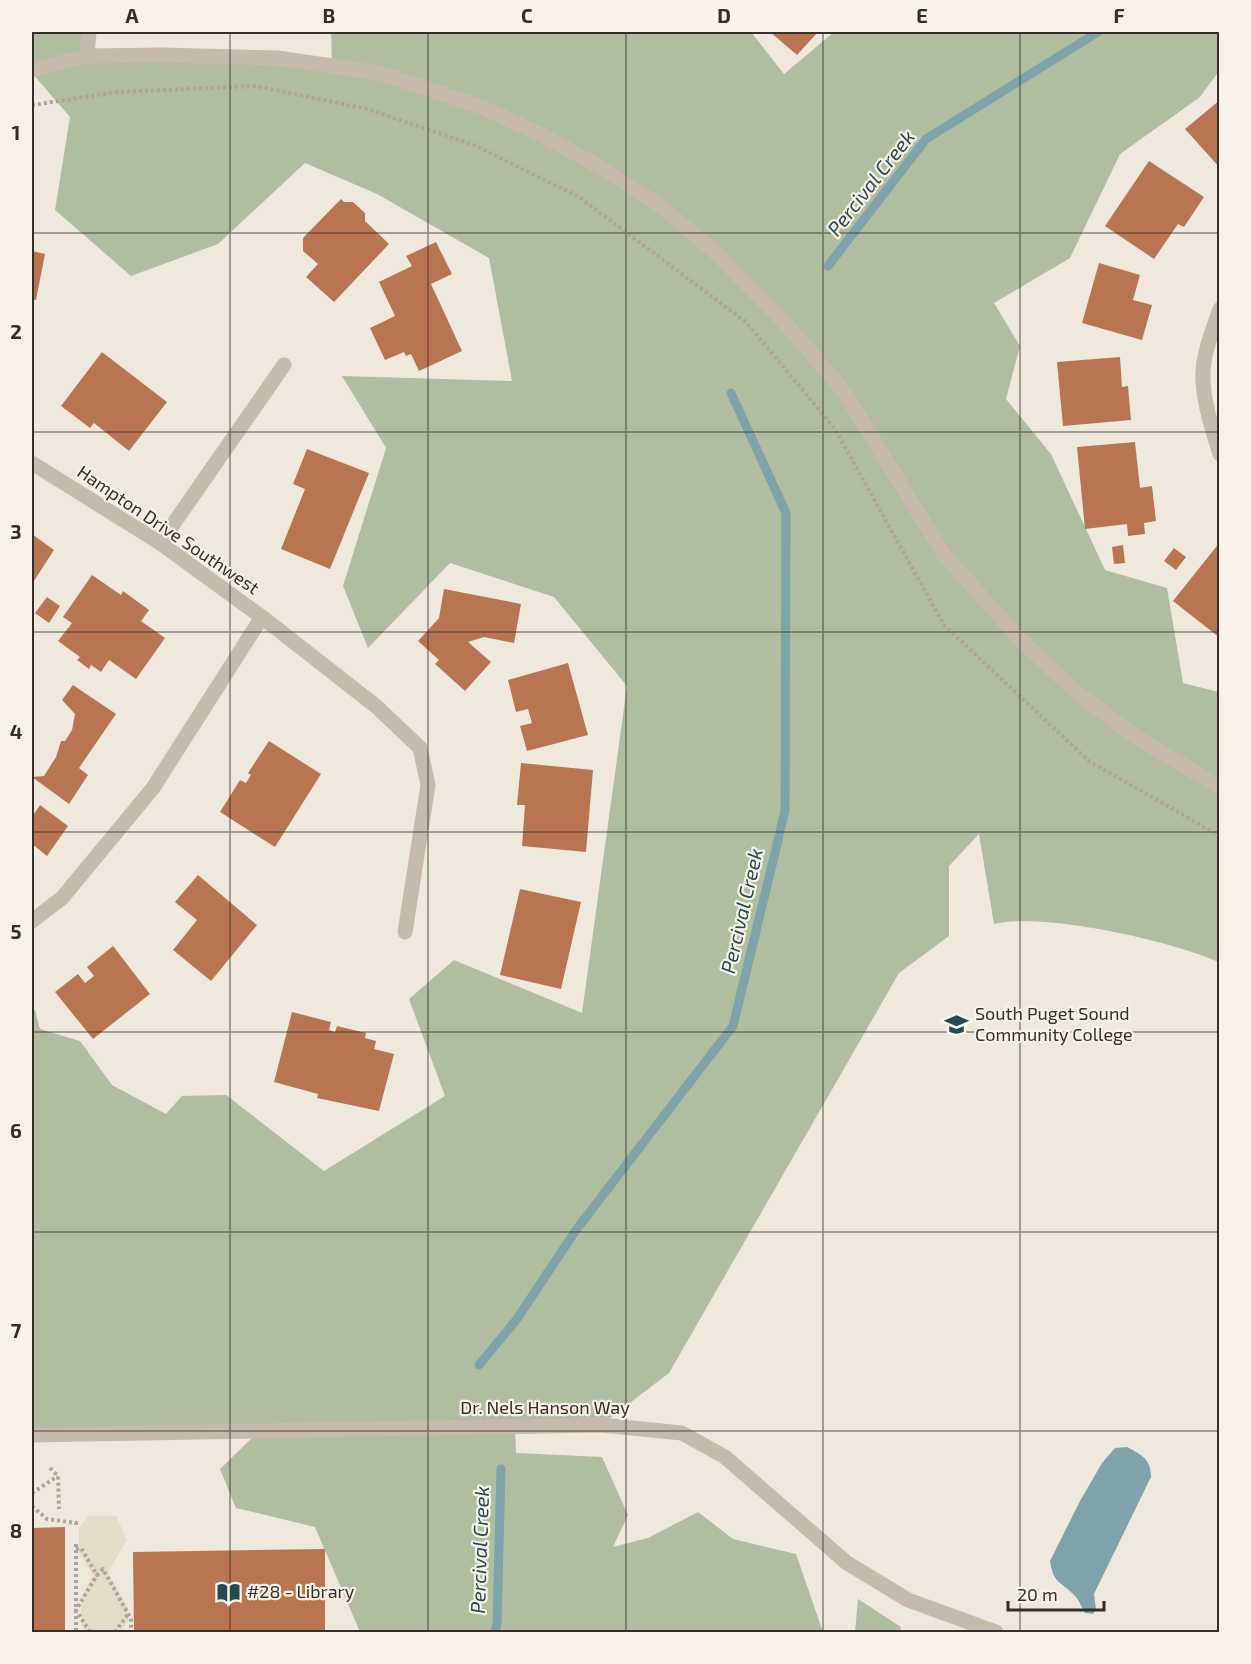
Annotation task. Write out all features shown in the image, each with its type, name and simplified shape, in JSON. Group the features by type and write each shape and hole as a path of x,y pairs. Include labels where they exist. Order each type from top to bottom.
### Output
{"street":[{"path":"87,56 89,32"},
{"path":"32,70 87,56 277,58 380,73 482,106 554,141 650,199 714,251 787,325 843,390 944,555 1020,639 1075,691 1136,737 1220,787"},
{"path":"1220,309 1209,340 1203,372 1208,411 1220,454"},
{"path":"160,543 284,365"},
{"name":"Hampton Drive Southwest","path":"32,463 160,543 262,617 153,788 62,898 32,921"},
{"path":"262,617 377,707 420,748 428,786 405,932"},
{"name":"Dr. Nels Hanson Way","path":"32,1435 601,1425 682,1433 725,1457 847,1563 908,1600 996,1632"}],"path":[{"path":"32,105 118,92 256,86 367,109 474,145 579,197 746,322 835,429 944,625 1089,761 1220,836"},
{"path":"50,1468 58,1476 59,1509"},
{"path":"32,1493 58,1476"},
{"path":"32,1506 48,1519 76,1523 76,1528"},
{"path":"76,1632 76,1546 81,1548 98,1575"},
{"path":"76,1610 103,1569 128,1614 131,1632"},
{"path":"76,1610 90,1632"},
{"path":"115,1632 128,1614"}],"green space":[{"path":"32,32 89,32 87,55 332,65 331,32 751,32 784,74 834,32 1219,32 1219,71 1200,97 1120,154 1070,258 994,303 1020,346 1006,399 1051,454 1105,570 1167,588 1183,683 1219,692 1219,962 1140,938 1075,925 1016,921 994,924 979,834 949,866 949,936 899,973 669,1373 601,1425 515,1427 516,1453 602,1457 628,1515 613,1547 648,1538 698,1512 733,1539 796,1554 823,1632 360,1632 315,1527 236,1508 220,1469 259,1431 32,1435 32,1008 35,1010 40,1029 80,1041 112,1085 166,1114 182,1096 226,1095 324,1171 445,1096 409,999 454,960 582,1013 627,686 554,597 450,563 368,648 343,586 386,448 342,376 512,381 489,258 377,194 305,163 218,244 131,276 55,210 70,117 32,73"},
{"path":"858,1599 901,1627 900,1632 855,1632"}],"shaded area":[{"path":"88,1516 116,1516 127,1540 108,1572 128,1608 129,1620 120,1632 86,1632 81,1625 81,1598 93,1575 79,1554 79,1528"}],"water":[{"path":"1127,1447 1145,1458 1151,1471 1151,1477 1094,1594 1096,1609 1093,1614 1085,1613 1076,1598 1053,1574 1050,1561 1102,1463 1115,1448"}],"building":[{"path":"770,32 818,32 797,55"},
{"path":"1220,100 1220,168 1185,129"},
{"path":"1149,161 1204,197 1184,227 1178,224 1154,259 1105,226"},
{"path":"341,199 344,202 353,202 365,213 365,221 389,244 334,302 306,277 318,264 303,251 303,238"},
{"path":"436,242 452,274 431,284 462,351 419,371 411,354 406,356 404,352 385,360 370,328 395,316 379,282 412,266 406,256"},
{"path":"32,251 45,254 36,300 32,299"},
{"path":"1099,263 1140,275 1133,300 1152,305 1142,340 1082,323"},
{"path":"102,352 167,402 129,451 94,423 90,428 61,406"},
{"path":"1120,357 1122,387 1128,386 1131,420 1063,426 1057,362"},
{"path":"1135,442 1140,488 1152,486 1156,521 1144,523 1145,534 1128,536 1127,524 1085,529 1077,447"},
{"path":"307,449 369,473 330,569 281,549 305,489 293,484"},
{"path":"32,534 54,550 32,584"},
{"path":"1220,542 1220,638 1173,601"},
{"path":"1123,545 1125,563 1114,564 1112,547"},
{"path":"1174,548 1186,557 1176,570 1164,561"},
{"path":"92,575 121,595 123,591 149,610 141,621 165,638 136,679 109,660 101,672 91,665 89,669 77,660 80,657 58,641 72,623 63,617"},
{"path":"444,589 521,604 514,643 484,637 468,642 491,662 465,691 435,664 439,660 418,641 439,618"},
{"path":"47,597 60,606 49,623 35,613"},
{"path":"568,663 588,735 527,751 520,726 532,723 528,709 516,712 508,680"},
{"path":"73,685 116,714 79,768 88,775 69,804 32,777 44,776 56,757 61,741 65,741 72,730 75,714 62,700"},
{"path":"269,741 321,774 275,847 220,812 240,780 246,783 251,775 248,773"},
{"path":"521,763 593,770 586,852 522,846 525,805 517,805"},
{"path":"40,805 68,826 47,856 32,844 32,812 34,814"},
{"path":"198,875 257,925 211,981 173,950 197,920 175,902"},
{"path":"520,889 581,902 561,989 500,975"},
{"path":"113,946 150,994 93,1039 55,992 78,974 85,983 94,976 87,967"},
{"path":"292,1012 331,1022 329,1030 335,1032 337,1026 366,1033 365,1038 376,1041 374,1049 394,1054 379,1111 317,1098 318,1094 274,1082"},
{"path":"65,1527 65,1632 32,1632 32,1528"},
{"name":"#28 - Library","path":"325,1549 325,1632 134,1632 133,1552"}],"waterway":[{"name":"Percival Creek","path":"828,266 926,139 1098,32"},
{"name":"Percival Creek","path":"479,1365 517,1319 576,1230 733,1026 785,811 786,513 731,393"},
{"name":"Percival Creek","path":"495,1632 501,1469"}],"place":[{"name":"South Puget Sound Community College","path":"957,1024"},
{"name":"#28 - Library","path":"229,1592"}]}
